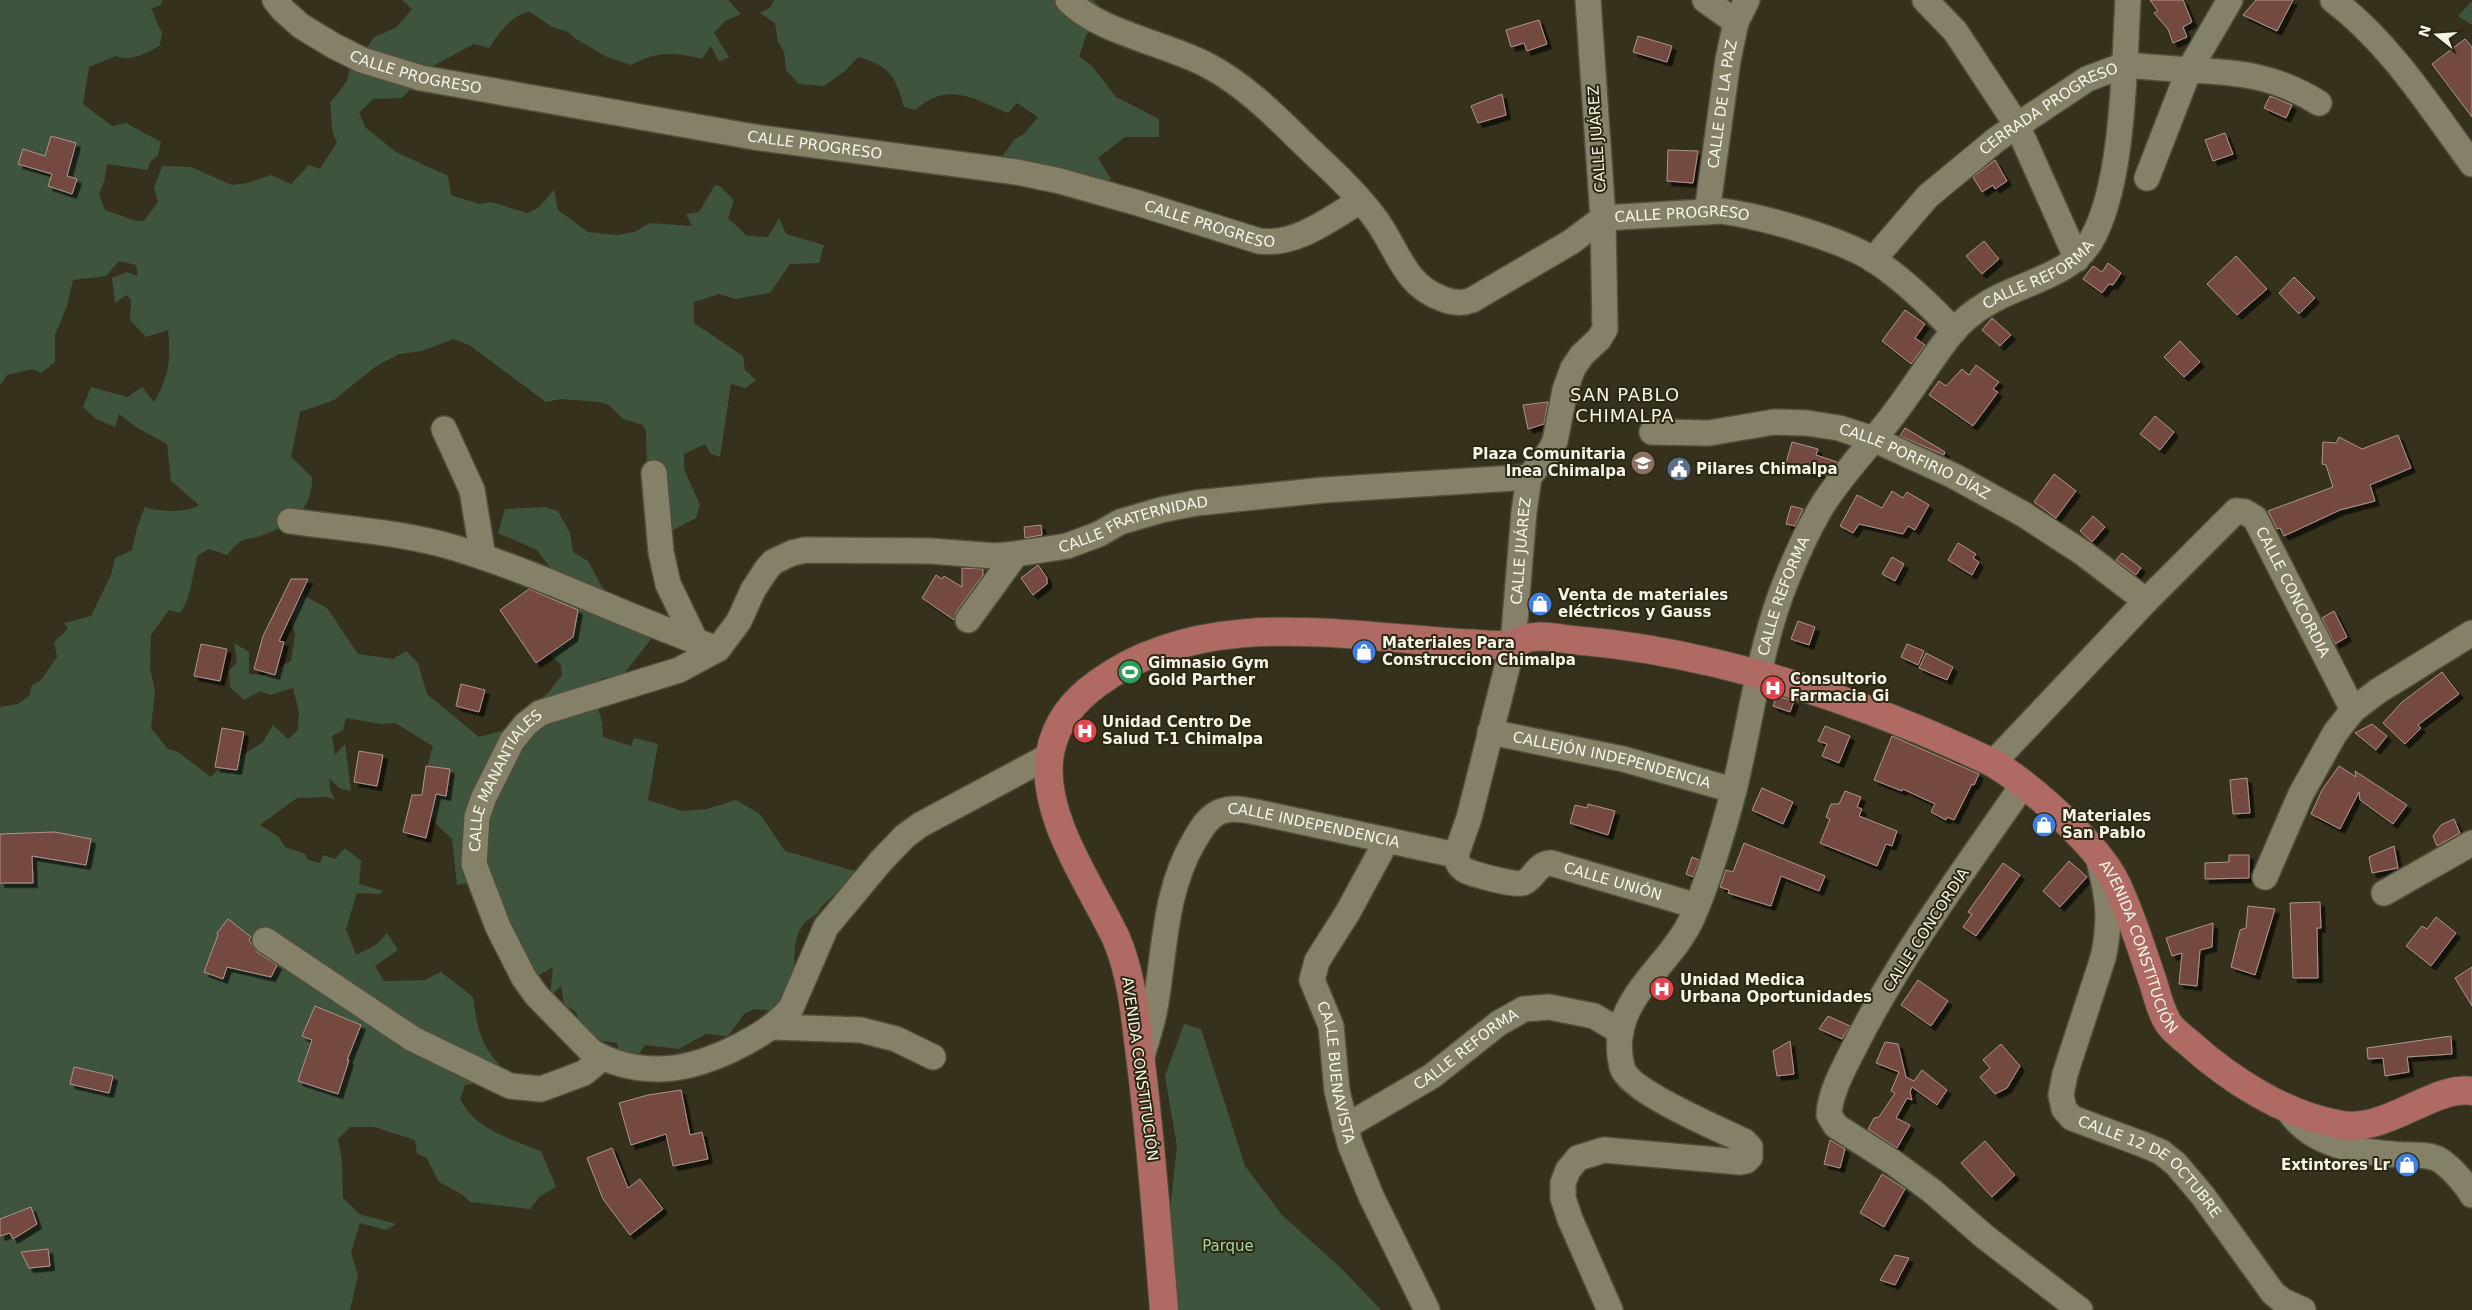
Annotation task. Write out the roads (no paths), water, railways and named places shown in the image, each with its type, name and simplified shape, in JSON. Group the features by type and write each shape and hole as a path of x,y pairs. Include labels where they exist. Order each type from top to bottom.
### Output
{"main road":[{"name":"AVENIDA CONSTITUCIÓN","path":"1164,1310 1153,1159 1141,1061 1125,963 1117,941 1077,862 1060,823 1050,787 1049,756 1061,719 1083,694 1117,669 1134,660 1192,641 1250,632 1326,634 1480,644 1512,644 1531,636 1585,641 1713,662 1788,681 1860,706 1993,763 2053,808 2098,857 2116,883 2168,1024 2208,1060 2286,1107 2310,1117 2344,1125 2365,1125 2470,1086"}],"street":[{"name":"CALLE PROGRESO","path":"275,0 301,26 334,46 362,60 421,78 754,137 1017,172 1060,181 1138,203 1259,241 1276,242 1291,238 1321,225 1360,201"},
{"name":"CALLE PROGRESO","path":"1068,0 1084,15 1099,23 1174,49 1216,70 1259,100 1350,188 1377,221 1418,286 1429,294 1460,303 1472,300 1563,247 1602,218 1707,212 1738,214 1777,224 1850,248 1873,260 1924,300 1954,332"},
{"name":"CALLE JUÁREZ","path":"1512,644 1529,477 1544,459 1555,440 1564,390 1573,368 1582,355 1600,339 1605,329 1602,218 1588,0"},
{"path":"1705,0 1741,11"},
{"path":"1925,0 1955,31 2017,125 2077,259"},
{"name":"CALLE REFORMA","path":"1345,1128 1432,1076 1499,1023 1524,1009 1549,1007 1594,1016 1620,1032 1624,1016 1632,1001 1684,933 1721,851 1758,673 1781,594 1822,506 1954,332 1972,314 1990,301 2077,259 2086,250 2099,226 2111,182 2117,148 2128,0"},
{"path":"2147,178 2189,70 2230,0"},
{"path":"2333,0 2361,23 2394,59 2472,164"},
{"name":"CALLE DE LA PAZ","path":"1707,212 1728,60 1741,11"},
{"name":"CERRADA PROGRESO","path":"1873,260 1928,196 2017,125 2087,79 2124,66 2229,72 2288,85 2319,103"},
{"name":"CALLE PORFIRIO DÍAZ","path":"1652,432 1709,434 1774,422 1807,422 1839,428 1873,439 1954,476 2023,514 2083,553 2146,601"},
{"path":"444,429 473,495 483,557"},
{"path":"654,474 661,552 668,584 707,646"},
{"name":"CALLE FRATERNIDAD","path":"753,590 773,562 782,556 805,550 930,551 996,556 1016,554 1067,546 1099,534 1120,522 1161,510 1196,503 1324,490 1529,477"},
{"name":"CALLE CONCORDIA","path":"1993,763 2146,601 2236,511 2251,515 2261,530 2352,710"},
{"path":"290,522 418,538 483,557 531,574 707,646"},
{"path":"968,620 1016,554"},
{"name":"CALLE MANANTIALES","path":"753,590 740,621 679,670 540,713 526,724 512,741 496,770 477,817 473,855 476,873 498,927 524,978 537,996 591,1051 602,1058 636,1067 659,1070 697,1063 741,1045 773,1027 791,1008 826,927 881,861 906,836 920,825 1049,756"},
{"path":"2265,877 2301,794 2335,733 2352,710 2378,691 2472,633"},
{"path":"1456,855 1469,818 1512,644"},
{"name":"CALLEJÓN INDEPENDENCIA","path":"1490,732 1623,759 1733,790"},
{"name":"CALLE CONCORDIA","path":"2023,785 1915,942 1865,1027 1844,1068 1829,1109 1831,1121 1932,1191 1985,1237 2080,1310"},
{"name":"CALLE INDEPENDENCIA","path":"1141,1061 1155,1009 1168,914 1174,887 1189,850 1203,826 1211,817 1223,810 1243,810 1456,855"},
{"name":"CALLE BUENAVISTA","path":"1387,840 1312,973 1312,980 1331,1026 1337,1091 1345,1128 1357,1164 1427,1310"},
{"path":"2384,893 2472,843"},
{"name":"CALLE UNIÓN","path":"1456,855 1458,863 1467,872 1515,883 1525,882 1541,865 1550,863 1697,906"},
{"name":"CALLE 12 DE OCTUBRE","path":"2098,857 2108,899 2107,939 2103,958 2065,1074 2061,1095 2064,1109 2072,1118 2161,1152 2176,1164 2203,1196 2273,1293 2283,1301 2303,1310"},
{"path":"264,940 413,1039 510,1086 541,1090 584,1073 602,1058"},
{"path":"773,1027 861,1030 896,1039 933,1057"},
{"path":"1610,1310 1570,1219 1563,1198 1563,1183 1568,1170 1578,1158 1604,1150 1740,1162 1750,1158 1751,1153 1750,1147 1744,1140 1636,1086 1626,1076 1622,1068 1620,1032"},
{"path":"2286,1107 2294,1122 2322,1140 2344,1148 2370,1152 2419,1155 2437,1159 2472,1195"}],"place":[{"name":"Plaza Comunitaria Inea Chimalpa","path":"1643,463"},
{"name":"Pilares Chimalpa","path":"1679,469"},
{"name":"Venta de materiales eléctricos y Gauss","path":"1540,604"},
{"name":"Materiales Para Construccion Chimalpa","path":"1364,652"},
{"name":"Gimnasio Gym Gold Parther","path":"1130,672"},
{"name":"Consultorio Farmacia Gi","path":"1773,688"},
{"name":"Unidad Centro De Salud T-1 Chimalpa","path":"1085,731"},
{"name":"Materiales San Pablo","path":"2044,825"},
{"name":"Unidad Medica Urbana Oportunidades","path":"1662,989"},
{"name":"Extintores Lr","path":"2407,1165"}],"district":[{"name":"SAN PABLO CHIMALPA","path":"1625,404"}],"park label":[{"name":"Parque","path":"1228,1246"}]}
